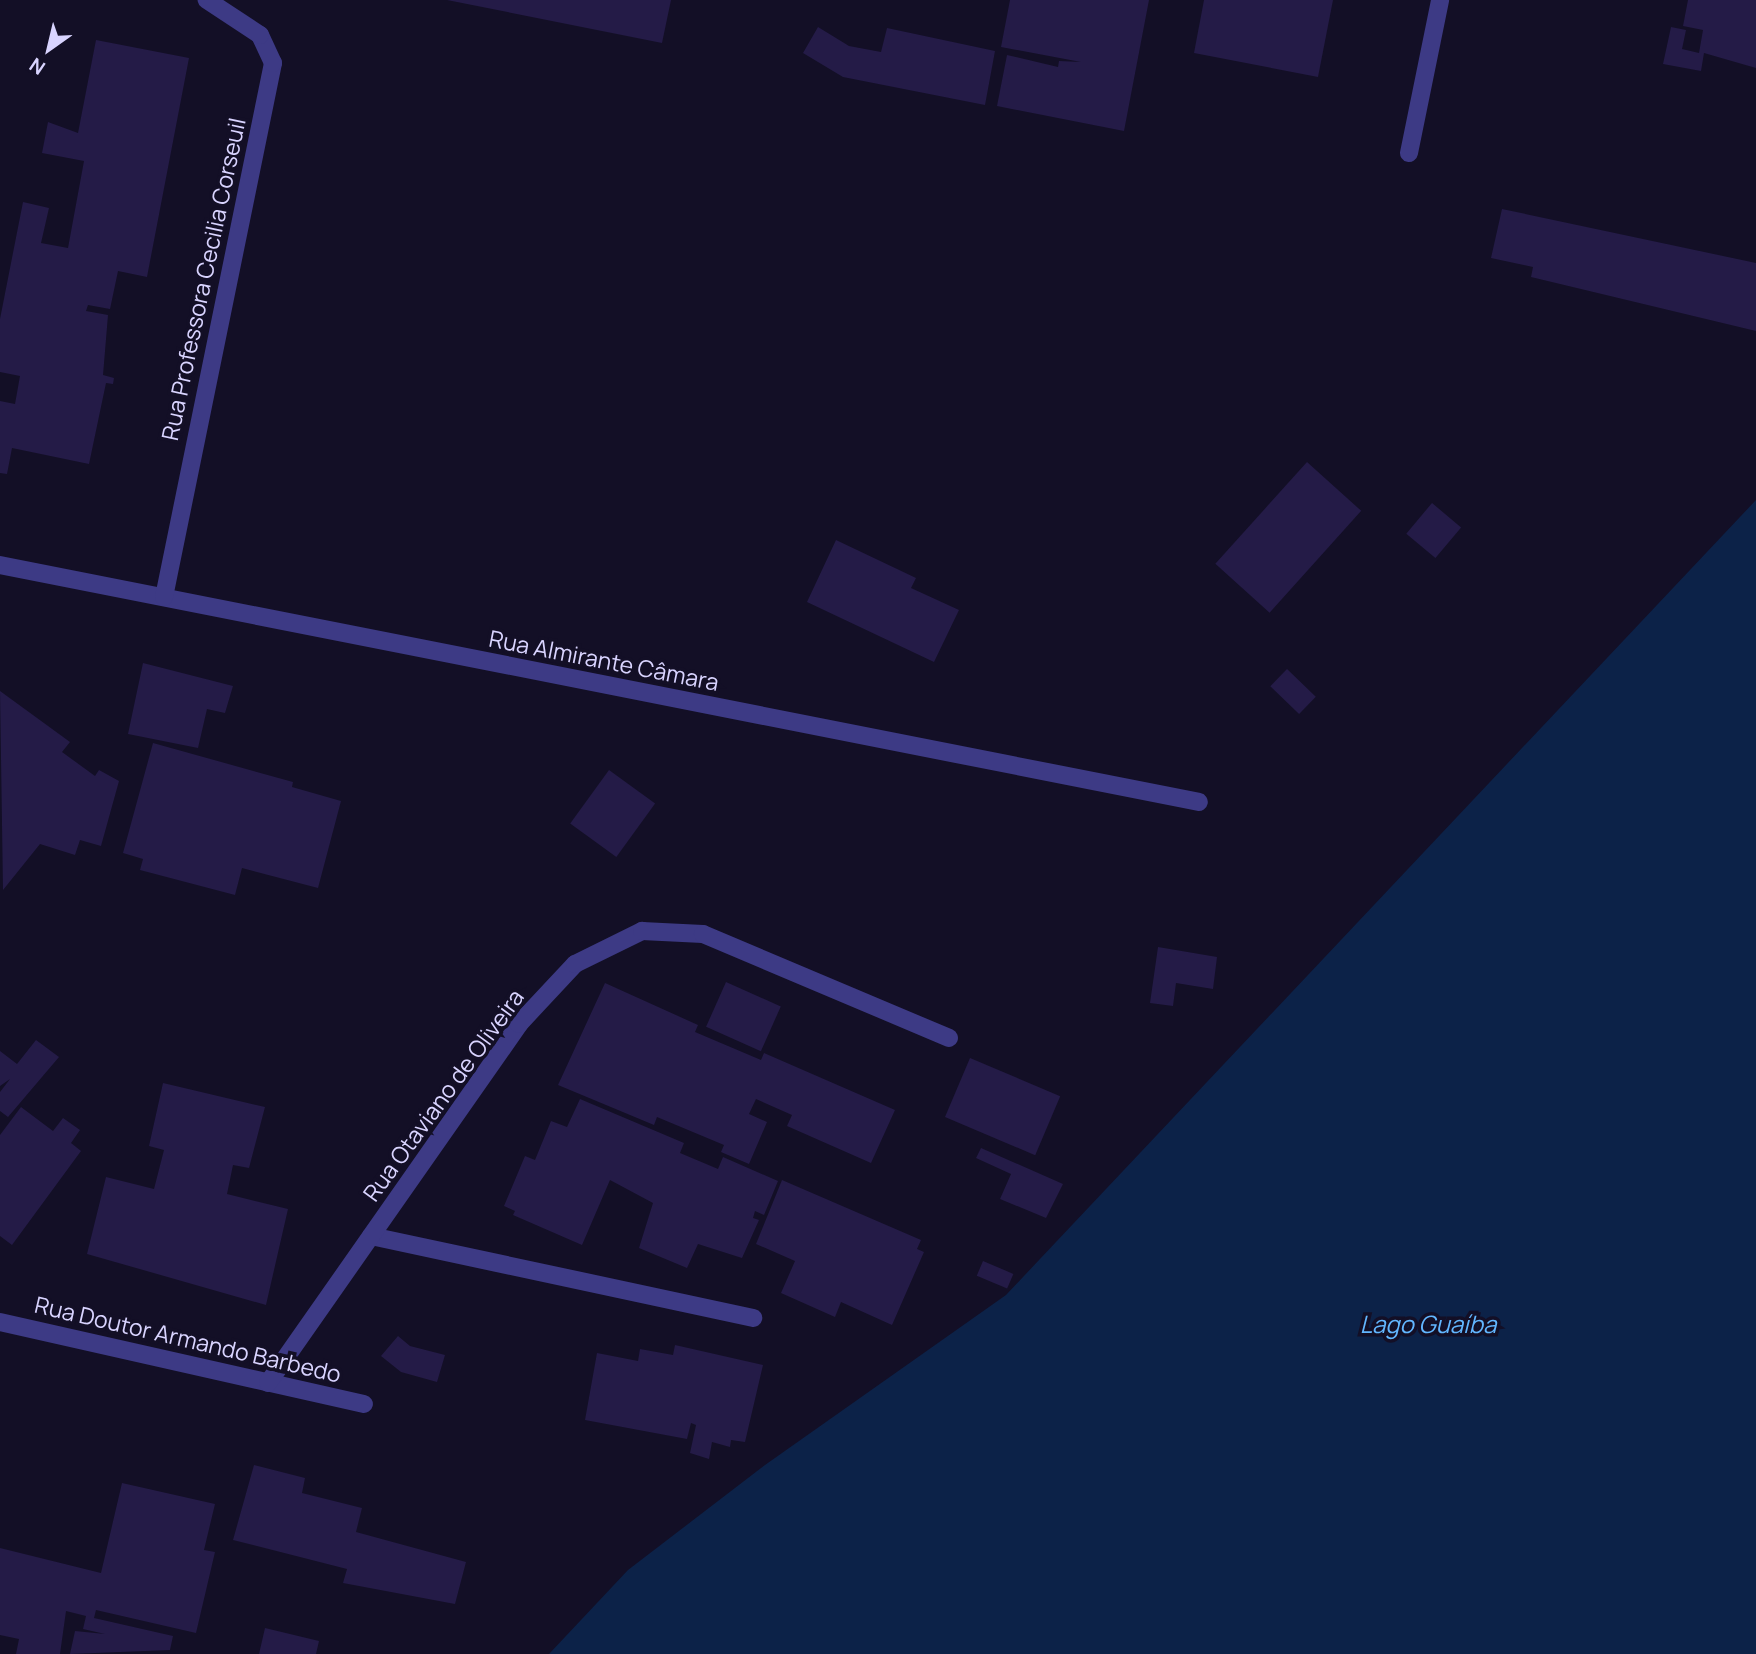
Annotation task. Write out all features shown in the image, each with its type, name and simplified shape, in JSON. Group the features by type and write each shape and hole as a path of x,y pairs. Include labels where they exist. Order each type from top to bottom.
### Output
{"street":[{"name":"Rua Professora Cecilia Corseuil","path":"164,597 273,63 260,34 208,0"},
{"path":"1409,153 1440,0"},
{"name":"Rua Almirante Câmara","path":"0,565 1199,802"},
{"name":"Rua Otaviano de Oliveira","path":"268,1383 519,1024 575,964 642,931 703,934 949,1038"},
{"path":"371,1236 753,1318"},
{"name":"Rua Doutor Armando Barbedo","path":"0,1322 364,1404"}],"water":[{"name":"Lago Guaíba","path":"1756,500 1756,1654 549,1654 628,1570 765,1465 1006,1295"}],"building":[{"path":"447,0 671,0 662,43"},
{"path":"1010,0 1149,0 1124,131 997,106 1007,55 1058,67 1059,61 1081,62 1001,47"},
{"path":"1204,0 1333,0 1318,77 1194,53"},
{"path":"1688,0 1756,0 1756,68 1704,53 1701,71 1663,64 1671,27 1686,30 1682,49 1699,53 1703,30 1683,26"},
{"path":"818,27 849,46 881,52 887,28 995,51 985,105 843,77 803,53"},
{"path":"96,40 189,58 147,277 118,271 110,309 88,305 86,311 108,315 103,375 114,378 113,384 106,383 89,464 12,448 7,474 0,473 0,401 15,404 20,376 0,372 0,319 23,202 49,208 41,243 68,248 84,161 42,153 48,122 78,133"},
{"path":"1502,209 1756,263 1756,331 1531,277 1533,267 1491,258"},
{"path":"1307,462 1361,511 1270,613 1215,564"},
{"path":"1432,503 1461,527 1435,558 1406,534"},
{"path":"836,540 916,578 911,588 959,610 934,662 807,602"},
{"path":"143,663 233,686 225,713 207,709 198,748 128,734"},
{"path":"1287,669 1316,697 1299,714 1270,686"},
{"path":"0,691 70,742 62,752 95,776 99,770 119,781 101,846 80,840 75,855 40,844 3,890"},
{"path":"153,743 293,782 292,787 341,801 318,888 242,868 235,895 140,870 143,859 123,853"},
{"path":"609,770 655,804 616,857 570,823"},
{"path":"1158,947 1217,957 1213,989 1176,983 1173,1006 1150,1003"},
{"path":"726,982 781,1006 761,1051 706,1027"},
{"path":"605,983 698,1025 695,1032 761,1060 764,1053 895,1110 871,1163 787,1126 792,1115 756,1099 749,1114 767,1122 749,1164 721,1152 724,1145 657,1117 654,1125 558,1085"},
{"path":"36,1040 59,1057 8,1117 0,1111 0,1092 10,1079 0,1086 0,1051 17,1064"},
{"path":"970,1058 1060,1096 1035,1155 945,1117"},
{"path":"163,1083 265,1107 249,1168 233,1165 227,1194 288,1209 266,1305 87,1254 106,1177 154,1189 164,1150 149,1146"},
{"path":"580,1099 684,1143 680,1153 718,1169 723,1157 778,1181 764,1215 755,1211 753,1218 759,1220 742,1258 698,1244 687,1268 639,1248 653,1203 610,1180 582,1245 513,1215 515,1211 504,1206 525,1156 535,1160 551,1121 567,1127"},
{"path":"21,1107 53,1131 63,1118 80,1130 71,1143 81,1151 12,1245 0,1236 0,1135"},
{"path":"981,1148 1063,1184 1046,1218 1000,1199 1011,1174 976,1158"},
{"path":"782,1180 921,1240 917,1249 924,1252 892,1325 841,1302 835,1317 781,1293 795,1261 756,1244"},
{"path":"983,1261 1013,1274 1007,1289 977,1276"},
{"path":"398,1336 410,1346 445,1355 437,1382 401,1372 381,1356"},
{"path":"675,1345 763,1365 745,1442 731,1440 730,1447 712,1442 709,1459 690,1453 696,1425 691,1423 687,1439 585,1420 597,1353 638,1361 640,1349 673,1355"},
{"path":"254,1465 305,1478 302,1493 362,1508 356,1532 466,1562 455,1604 343,1583 347,1569 233,1540"},
{"path":"122,1483 215,1504 204,1550 215,1552 196,1633 96,1610 94,1618 173,1636 170,1650 70,1654 75,1631 105,1634 83,1629 86,1616 66,1611 60,1654 16,1654 19,1639 0,1635 0,1548 101,1573"},
{"path":"265,1628 319,1641 316,1654 259,1654"}]}
